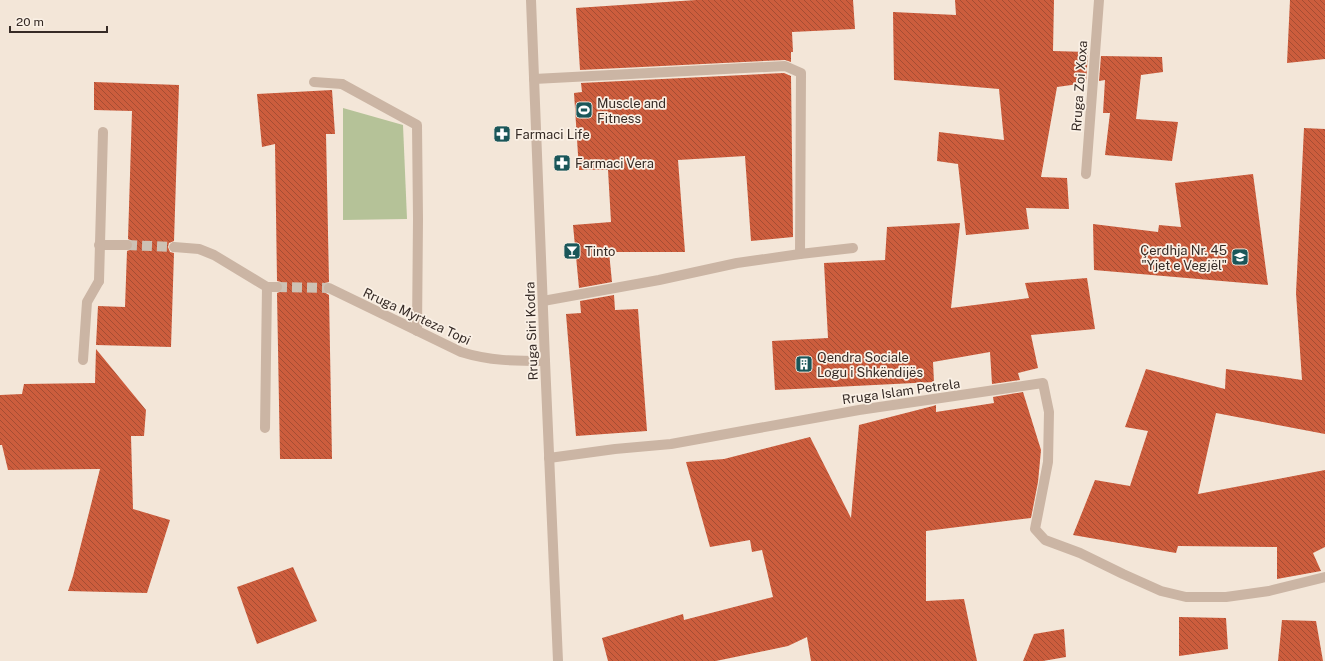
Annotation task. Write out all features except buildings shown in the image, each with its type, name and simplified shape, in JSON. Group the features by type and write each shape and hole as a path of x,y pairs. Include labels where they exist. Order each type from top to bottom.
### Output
{"street":[{"name":"Rruga Siri Kodra","path":"531,0 558,661"},
{"name":"Rruga Zoi Xoxa","path":"1086,174 1099,0"},
{"path":"534,79 786,66 801,73 800,254"},
{"path":"314,82 342,84 417,125 417,331"},
{"path":"83,360 87,302 99,281 103,132"},
{"path":"99,245 127,245"},
{"path":"174,247 199,249 214,255 267,287 277,286"},
{"path":"543,301 659,280 737,263 853,248"},
{"path":"265,428 267,287"},
{"name":"Rruga Myrteza Topi","path":"329,288 461,352 480,358 516,361 545,361"},
{"name":"Rruga Islam Petrela","path":"549,458 615,449 671,444 859,410 1043,383 1049,412 1048,462 1035,528 1045,540 1080,553 1161,591 1186,597 1226,597 1269,591 1325,577"}],"green space":[{"path":"343,108 403,125 407,219 343,220"}],"tunnel":[{"path":"127,245 174,247"},
{"path":"277,287 329,288"}],"place":[{"name":"Muscle and Fitness","path":"584,110"},
{"name":"Farmaci Life","path":"502,134"},
{"name":"Farmaci Vera","path":"562,163"},
{"name":"Tinto","path":"572,251"},
{"name":"Çerdhja Nr. 45 \"Yjet e Vegjël\"","path":"1240,257"},
{"name":"Qendra Sociale Logu i Shkëndijës","path":"804,364"}]}
